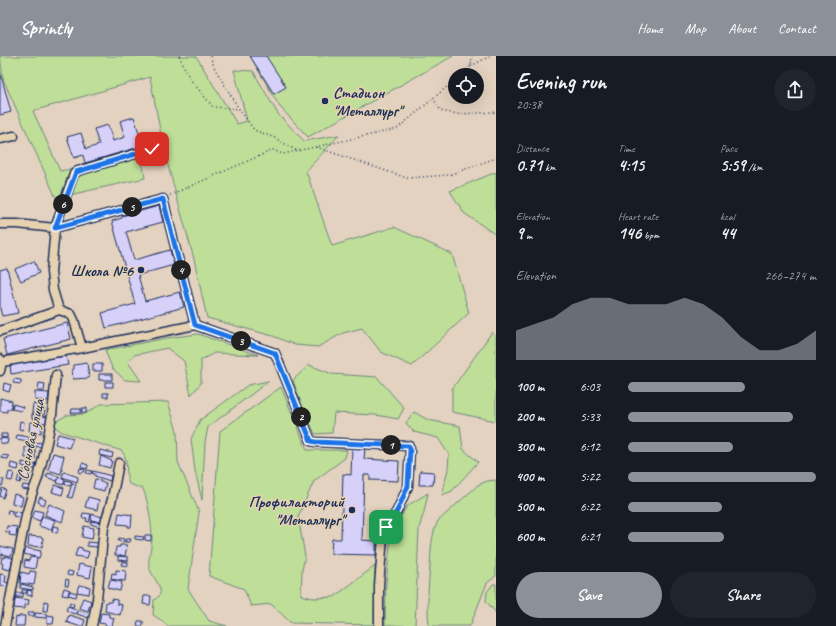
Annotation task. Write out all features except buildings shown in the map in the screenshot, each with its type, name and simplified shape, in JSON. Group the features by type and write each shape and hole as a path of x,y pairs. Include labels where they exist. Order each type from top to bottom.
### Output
{"street":[{"path":"0,140 14,136"},
{"path":"59,310 53,290 51,272 55,228 76,172 152,149"},
{"path":"0,224 55,228 163,199 195,325"},
{"path":"0,331 59,310 71,314 82,348"},
{"path":"0,371 1,360 82,348 195,325 275,353 311,441 409,446 408,486 397,511 386,527 383,536 379,585 379,626"},
{"name":"Сосновая улица","path":"5,626 26,515 38,478 47,442 52,414 56,375"},
{"path":"92,626 97,599 104,527 112,499 119,463"}],"path":[{"path":"179,56 190,79 213,107 239,110"},
{"path":"210,56 215,69 239,110 254,130 274,138 297,151"},
{"path":"471,66 472,56"},
{"path":"469,68 490,56"},
{"path":"163,199 273,150 283,154 397,129 448,86"},
{"path":"433,98 441,111 458,114 496,112"},
{"path":"316,147 408,178 449,175 496,158"}],"green space":[{"path":"0,56 196,56 237,124 247,121 234,70 253,71 278,114 304,141 339,135 306,171 332,246 394,227 452,254 469,313 412,366 381,352 362,328 343,333 318,347 295,345 273,336 207,318 194,259 164,151 150,77 33,111 60,171 141,156 145,178 56,198 3,79"},
{"name":"Стадион \"Металлург\"","path":"250,56 453,56 308,137 280,107"},
{"path":"496,172 496,235 464,213 450,191"},
{"path":"492,332 496,337 496,421 452,412 452,389"},
{"path":"198,334 258,355 214,353 201,360 201,383 191,395 184,361 167,348 134,355 128,362 141,381 125,380 112,368 105,350 167,338"},
{"path":"309,365 332,374 377,377 404,408 398,419 376,415 334,413 332,433 315,434 300,401 293,380"},
{"path":"269,381 208,427 205,442 202,500 195,471 191,439 200,420 248,385"},
{"path":"281,387 307,450 347,450 345,458 314,481 298,517 305,556 302,570 301,595 313,598 334,597 375,566 374,625 291,623 271,604 251,606 244,589 209,576 220,431"},
{"path":"168,402 177,431 178,462 199,512 188,589 209,621 227,626 167,626 164,622 153,615 154,600 160,595 160,588 149,566 152,533 148,506 143,489 129,484 126,460 122,451 62,432 54,426 55,422 67,415 85,414 101,404"},
{"path":"414,412 428,420 460,426 463,449 478,462 452,491 442,495 448,469 449,455 438,438 414,432 406,423"},
{"path":"496,480 496,576 487,583 470,626 429,626 428,596 431,549 434,532 438,521 478,485 487,481"},
{"path":"428,493 419,528 415,626 385,625 386,584 391,535 407,506"},
{"path":"493,584 496,584 496,613 486,601 487,592"}],"place":[{"name":"Стадион \"Металлург\"","path":"325,101"},
{"name":"Школа №6","path":"141,270"},
{"name":"Профилакторий \"Металлург\"","path":"352,510"}],"route":[{"path":"152,149 76,172 55,228 163,199 195,325 275,353 311,441 409,446 408,486 397,511 386,527"}]}
